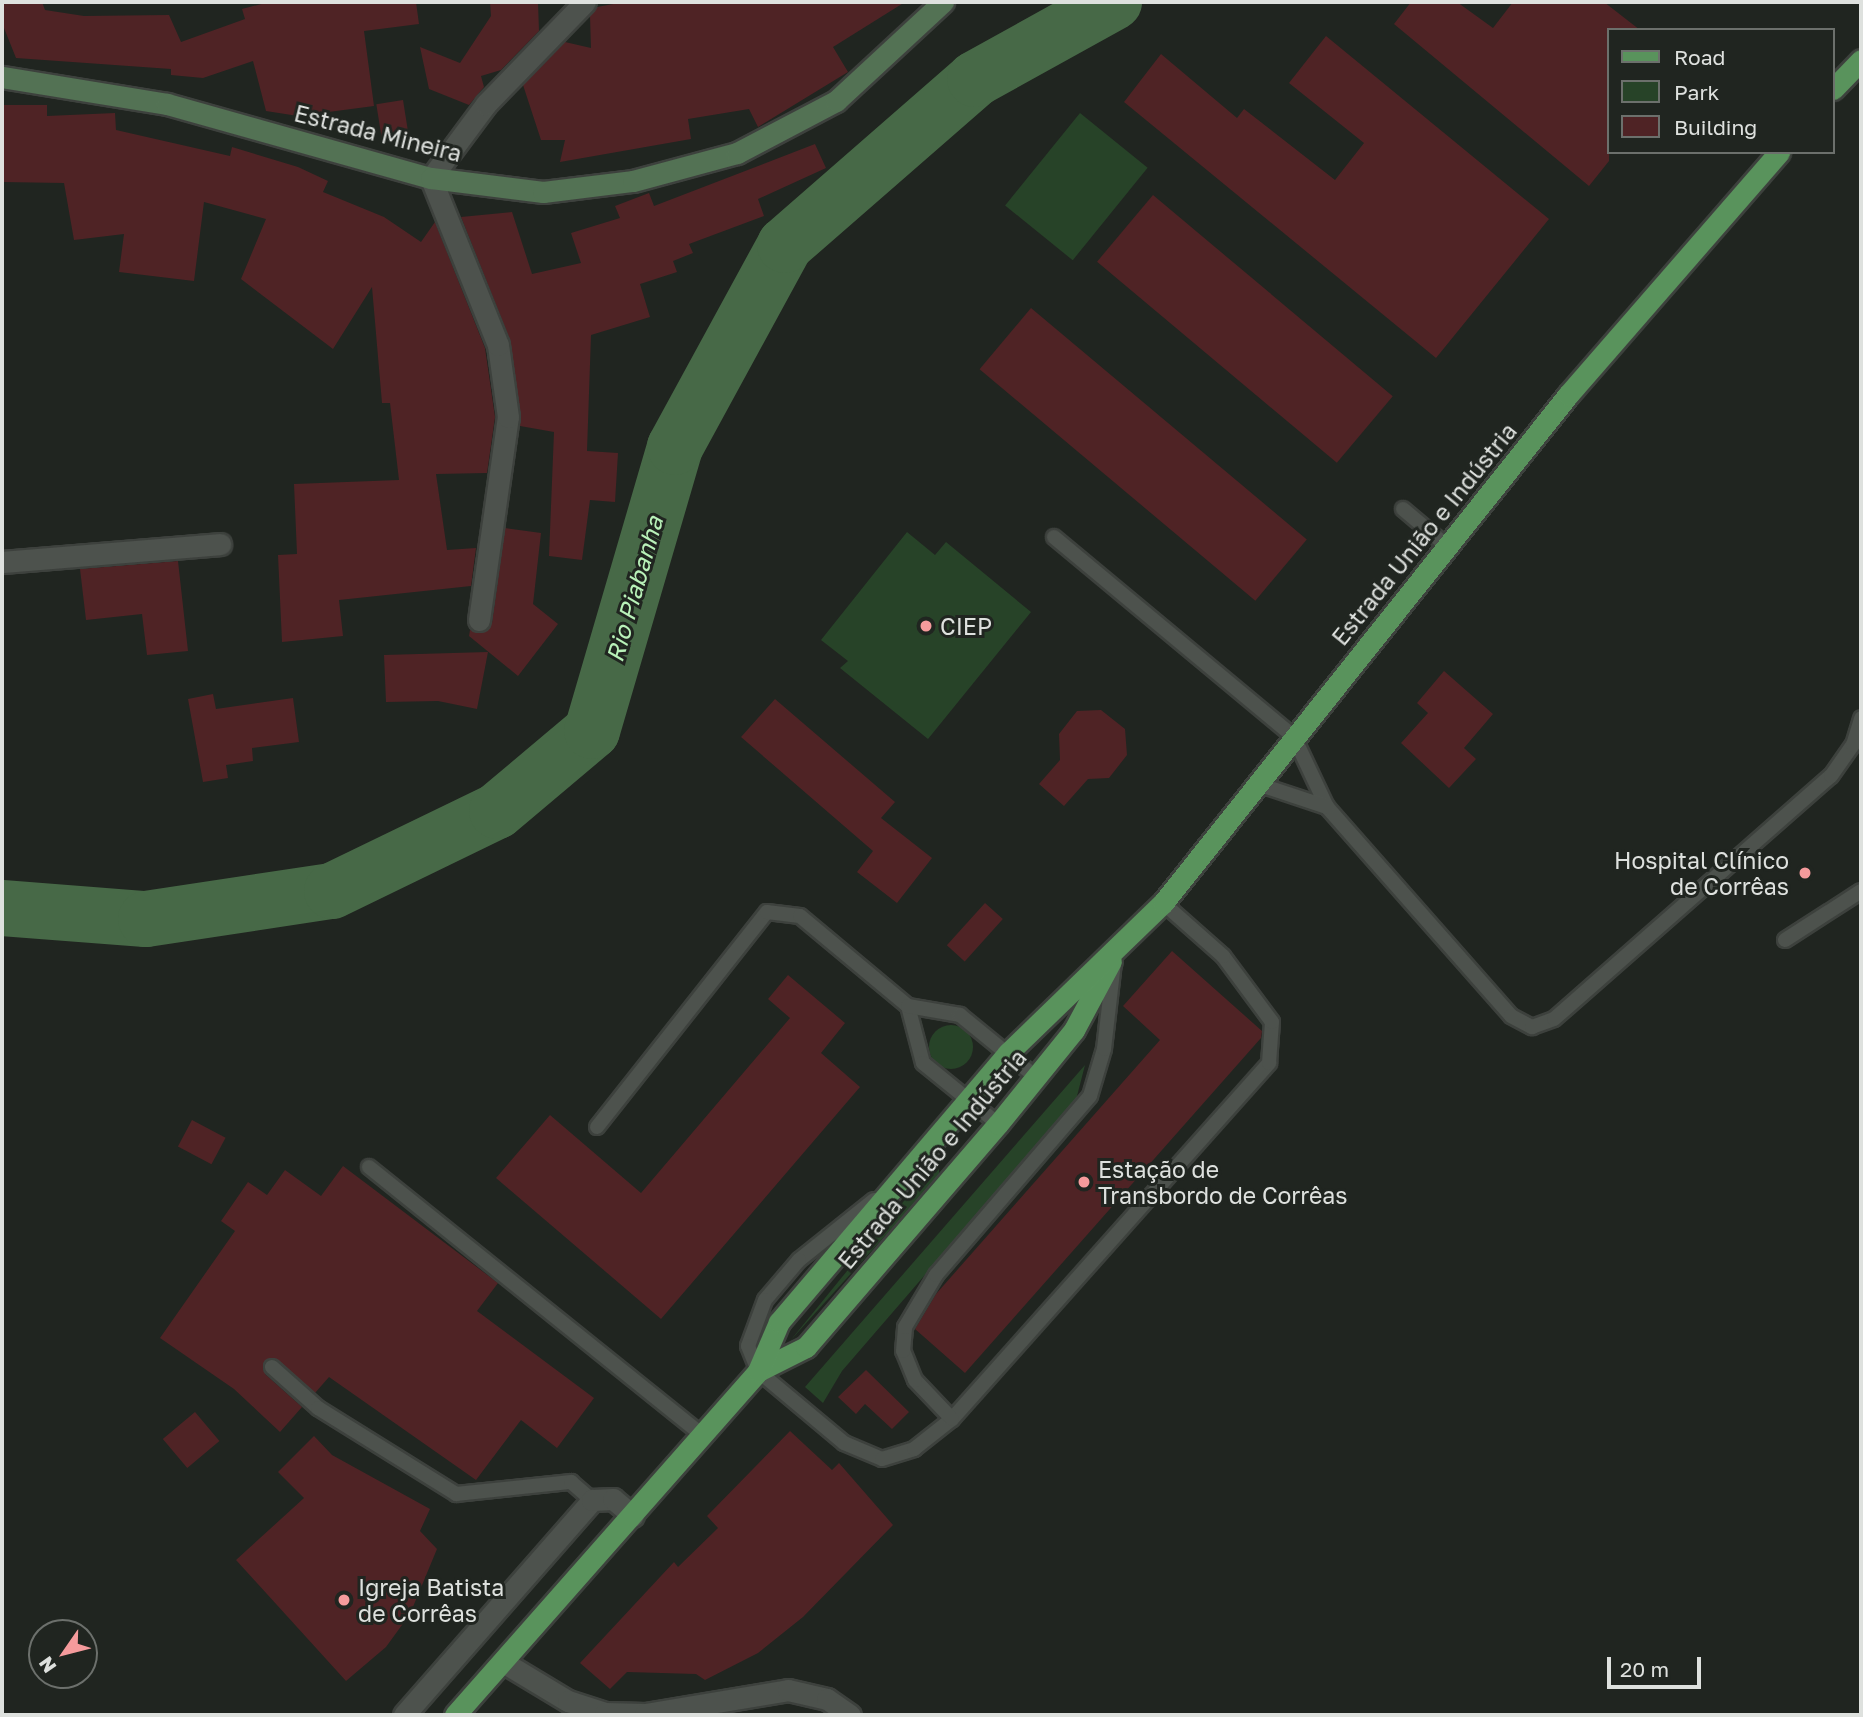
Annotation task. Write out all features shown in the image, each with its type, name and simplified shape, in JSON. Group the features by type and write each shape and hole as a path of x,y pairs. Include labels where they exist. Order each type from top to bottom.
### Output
{"main road":[{"path":"1835,87 1861,60"},
{"name":"Estrada União e Indústria","path":"455,1715 758,1371 779,1322 1008,1053 1050,1006 1116,952 1163,903 1568,395 1777,154"},
{"name":"Estrada União e Indústria","path":"758,1371 806,1347 998,1124 1074,1030 1116,952"}],"street":[{"path":"479,620 508,417 498,345 430,178 486,104 585,2"},
{"name":"Estrada Mineira","path":"2,77 167,104 430,178 543,192 633,181 737,153 836,101 943,2"},
{"path":"2,562 220,544"},
{"path":"404,1715 592,1500 613,1499 633,1516"},
{"path":"503,1662 568,1701 605,1713 645,1714 788,1690 827,1699 850,1715"}],"lane":[{"path":"1404,509 1448,547"},
{"path":"1054,537 1294,737 1327,807 1510,1016 1532,1027 1554,1018 1831,776 1853,745 1861,718"},
{"path":"1258,784 1327,807"},
{"path":"1786,940 1861,891"},
{"path":"758,1371 844,1443 882,1459 914,1449 952,1419 1269,1063 1272,1022 1223,956 1163,903"},
{"path":"597,1127 767,912 800,916 829,935 908,1006 960,1015 1037,1078"},
{"path":"952,1419 915,1380 904,1350 905,1327 936,1275 1090,1096 1104,1049 1116,952"},
{"path":"908,1006 923,1063 998,1124"},
{"path":"369,1167 703,1436"},
{"path":"272,1367 318,1408 456,1494 571,1482 592,1500"}],"green space":[{"path":"1080,113 1148,168 1073,260 1005,205"},
{"name":"CIEP","path":"907,532 935,555 946,542 1031,612 928,739 840,668 848,661 821,640"},
{"path":"951,1025 967,1031 973,1047 967,1063 951,1069 935,1063 929,1047 935,1031"},
{"path":"1085,1065 1076,1100 842,1371 823,1403 805,1387"},
{"path":"939,1166 939,1176 790,1341 930,1169"}],"building":[{"path":"2,2 42,2 45,10 84,16 169,15 181,42 245,19 242,9 269,2 416,2 419,24 364,31 374,106 298,116 266,111 253,61 203,78 171,75 171,69 16,58 2,23"},
{"path":"490,2 538,2 539,31 501,70 481,76 484,87 469,105 429,89 420,47 460,63 491,16"},
{"path":"624,2 905,2 833,47 848,72 758,127 749,109 688,119 691,139 560,162 565,140 541,140 523,85 565,42 591,48 590,16 597,7"},
{"path":"1411,2 1457,2 1493,28 1513,2 1604,2 1637,28 1608,28 1609,161 1589,186 1394,24"},
{"path":"1326,36 1549,219 1436,358 1124,102 1161,54 1237,118 1244,109 1335,180 1364,143 1289,83"},
{"path":"403,100 409,137 382,141 376,104"},
{"path":"2,105 47,105 47,116 115,113 116,130 230,156 232,147 298,167 328,181 323,192 384,217 421,242 435,222 485,348 495,417 487,473 436,474 447,550 476,548 471,586 339,600 343,636 282,642 278,555 297,554 294,484 399,480 390,403 382,403 372,287 333,349 241,279 266,219 204,202 194,281 119,272 124,234 74,240 64,183 2,182"},
{"path":"815,144 826,168 758,199 764,216 689,244 693,253 673,261 677,272 640,284 650,317 591,335 587,451 618,453 615,502 590,500 582,560 549,556 554,432 520,426 510,340 461,217 512,212 532,274 581,263 571,233 620,218 615,206 649,193 654,206"},
{"path":"1153,195 1393,396 1337,463 1097,262"},
{"path":"1031,308 1307,539 1255,601 980,369"},
{"path":"505,528 541,533 533,604 558,624 518,676 469,636 470,630 483,632 492,623"},
{"path":"178,561 188,651 147,655 142,614 86,620 80,569"},
{"path":"488,652 477,709 438,701 386,702 384,655"},
{"path":"1444,671 1493,714 1464,748 1476,759 1449,788 1401,743 1428,713 1417,703"},
{"path":"213,694 216,709 293,698 299,742 252,748 253,761 226,765 228,778 203,782 188,699"},
{"path":"775,699 895,802 881,818 932,858 897,903 857,872 873,851 741,737"},
{"path":"1101,710 1125,729 1127,755 1109,778 1088,779 1064,806 1039,784 1060,760 1059,734 1077,711"},
{"path":"985,903 1003,919 965,961 947,945"},
{"name":"Estação de Transbordo de Corrêas","path":"1172,951 1262,1031 1261,1038 965,1373 915,1329 936,1294 1160,1040 1123,1006"},
{"path":"788,975 845,1023 821,1053 860,1087 661,1319 496,1178 550,1115 641,1193 790,1018 768,999"},
{"path":"192,1120 226,1138 211,1164 178,1146"},
{"path":"343,1166 498,1283 477,1311 594,1398 557,1448 521,1420 476,1480 329,1377 315,1393 270,1358 265,1374 302,1407 280,1432 234,1389 160,1338 235,1231 221,1221 248,1182 267,1195 285,1170 321,1196"},
{"path":"866,1370 909,1412 892,1429 865,1404 856,1414 838,1397"},
{"path":"195,1412 219,1441 187,1468 163,1439"},
{"path":"790,1431 832,1470 839,1463 893,1525 803,1617 758,1653 705,1680 696,1674 627,1672 610,1689 580,1663 674,1562 678,1567 718,1528 707,1516"},
{"name":"Igreja Batista de Corrêas","path":"314,1436 332,1455 430,1509 420,1531 437,1549 410,1614 386,1647 346,1681 236,1560 304,1498 278,1472"}],"waterway":[{"name":"Rio Piabanha","path":"2,908 146,919 332,891 497,811 592,731 675,447 785,245 975,79 1114,2"}],"place":[{"name":"CIEP","path":"926,626"},
{"name":"Hospital Clínico de Corrêas","path":"1805,873"},
{"name":"Estação de Transbordo de Corrêas","path":"1084,1182"},
{"name":"Igreja Batista de Corrêas","path":"344,1600"}]}
